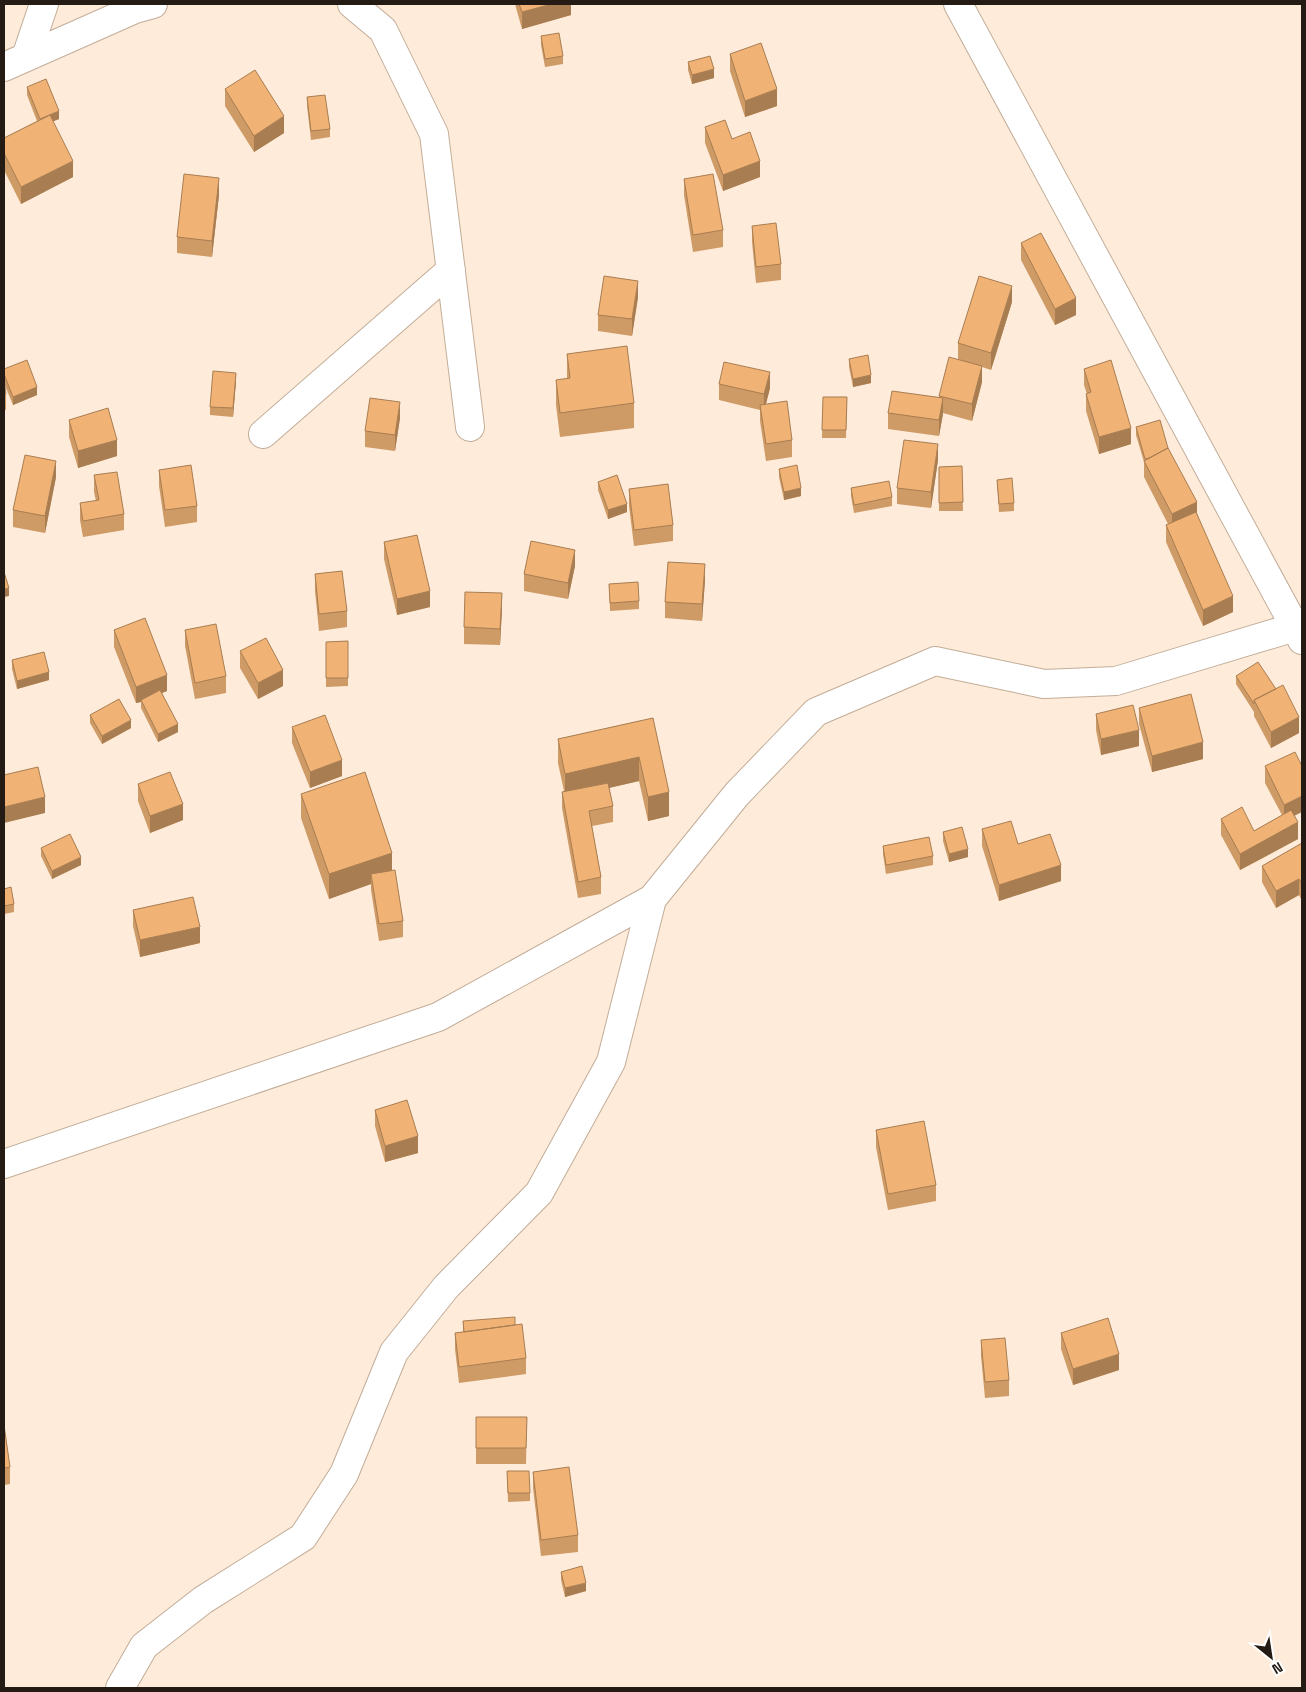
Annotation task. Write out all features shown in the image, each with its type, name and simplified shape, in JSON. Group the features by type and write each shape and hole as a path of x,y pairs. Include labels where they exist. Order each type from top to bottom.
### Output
{"street":[{"path":"15,62 44,4"},
{"path":"15,62 135,9 153,4"},
{"path":"352,4 383,30 434,134 470,427"},
{"path":"4,1164 438,1017 652,899 737,794 816,712 935,661 1044,684 1116,681 1300,629 958,4"},
{"path":"263,434 451,270"},
{"path":"120,1688 144,1646 204,1600 303,1537 344,1474 394,1352 446,1287 539,1193 611,1062 652,899"}],"building":[{"path":"519,4 552,4 522,12"},
{"path":"559,33 563,56 545,59 541,36"},
{"path":"761,43 777,89 745,101 730,54"},
{"path":"710,56 714,69 692,75 688,62"},
{"path":"255,70 284,116 254,136 225,89"},
{"path":"46,79 59,111 40,119 27,87"},
{"path":"325,95 330,129 311,131 307,97"},
{"path":"50,115 73,161 21,187 4,153 4,138"},
{"path":"725,120 732,139 750,132 760,161 723,175 705,127"},
{"path":"184,174 219,178 212,241 177,237"},
{"path":"713,174 723,230 693,235 684,179"},
{"path":"776,223 781,264 756,267 752,226"},
{"path":"1041,233 1076,298 1055,309 1021,243"},
{"path":"604,276 638,281 632,319 598,315"},
{"path":"979,276 1012,286 991,353 958,343"},
{"path":"627,346 634,403 560,413 556,380 570,378 567,354"},
{"path":"868,355 871,375 853,379 849,359"},
{"path":"949,357 982,366 972,404 939,396"},
{"path":"27,360 37,387 13,397 4,374 4,369"},
{"path":"1111,360 1131,428 1099,437 1086,394 1091,392 1084,369"},
{"path":"724,362 770,372 764,394 719,384"},
{"path":"213,371 236,373 233,408 210,407"},
{"path":"892,391 943,398 939,420 888,413"},
{"path":"823,397 847,397 846,430 822,430"},
{"path":"370,398 400,402 395,435 365,431"},
{"path":"787,401 792,440 766,444 760,405"},
{"path":"108,408 117,440 78,451 69,420"},
{"path":"1160,420 1168,448 1145,459 1136,427"},
{"path":"904,440 938,444 931,492 897,488"},
{"path":"1168,448 1197,502 1172,514 1144,461"},
{"path":"25,455 56,461 45,516 13,510"},
{"path":"191,465 197,506 165,510 159,470"},
{"path":"797,465 801,488 784,492 779,469"},
{"path":"962,466 963,502 939,503 939,467"},
{"path":"117,472 124,514 83,521 80,503 99,500 94,475"},
{"path":"617,475 627,504 608,510 598,482"},
{"path":"1012,478 1014,503 999,504 997,480"},
{"path":"889,481 892,497 854,505 851,488"},
{"path":"668,484 673,525 634,530 629,489"},
{"path":"1196,512 1233,596 1203,610 1166,525"},
{"path":"417,535 430,591 397,599 384,542"},
{"path":"531,541 575,550 568,583 524,574"},
{"path":"668,562 705,564 702,604 665,602"},
{"path":"342,571 347,611 319,614 315,574"},
{"path":"4,572 9,588 4,589"},
{"path":"638,582 639,601 610,603 609,584"},
{"path":"465,592 502,593 500,629 464,627"},
{"path":"145,618 167,675 136,687 114,630"},
{"path":"216,624 226,676 195,683 185,630"},
{"path":"266,638 283,670 258,683 240,651"},
{"path":"348,641 348,678 326,678 326,642"},
{"path":"44,652 49,672 17,681 12,660"},
{"path":"1258,662 1276,689 1254,700 1254,704 1236,676"},
{"path":"1283,685 1299,717 1271,732 1254,700"},
{"path":"160,690 178,724 158,734 141,700"},
{"path":"1191,694 1203,742 1152,756 1139,708"},
{"path":"119,699 131,720 102,736 90,715"},
{"path":"1133,705 1139,730 1101,739 1096,714"},
{"path":"325,715 342,760 310,772 292,727"},
{"path":"653,718 669,792 648,797 639,757 565,774 558,739"},
{"path":"1295,752 1302,766 1302,796 1284,805 1265,766"},
{"path":"38,767 45,797 4,807 4,775"},
{"path":"170,772 183,804 150,816 138,784"},
{"path":"365,772 392,853 329,874 301,794"},
{"path":"608,783 613,806 589,811 601,877 578,882 562,792"},
{"path":"1242,807 1254,831 1291,810 1298,822 1240,854 1221,819"},
{"path":"1011,821 1018,844 1050,834 1061,865 999,885 982,829"},
{"path":"962,827 968,849 949,854 943,832"},
{"path":"70,834 81,857 52,871 41,848"},
{"path":"929,837 933,856 886,865 883,846"},
{"path":"1302,843 1302,884 1299,879 1276,891 1262,866"},
{"path":"395,870 403,921 379,924 371,874"},
{"path":"11,887 14,904 4,906 4,889"},
{"path":"193,897 200,927 140,940 133,910"},
{"path":"407,1100 418,1136 385,1146 375,1110"},
{"path":"924,1121 936,1185 888,1194 876,1130"},
{"path":"515,1317 515,1325 464,1332 463,1321"},
{"path":"1108,1318 1119,1354 1073,1369 1061,1333"},
{"path":"522,1324 526,1358 459,1367 455,1333"},
{"path":"1005,1338 1009,1380 985,1382 981,1340"},
{"path":"476,1417 527,1417 526,1448 476,1448"},
{"path":"4,1425 10,1467 4,1468"},
{"path":"569,1467 578,1535 541,1540 533,1472"},
{"path":"507,1471 529,1471 530,1493 508,1493"},
{"path":"582,1566 586,1583 565,1588 561,1572"}]}
